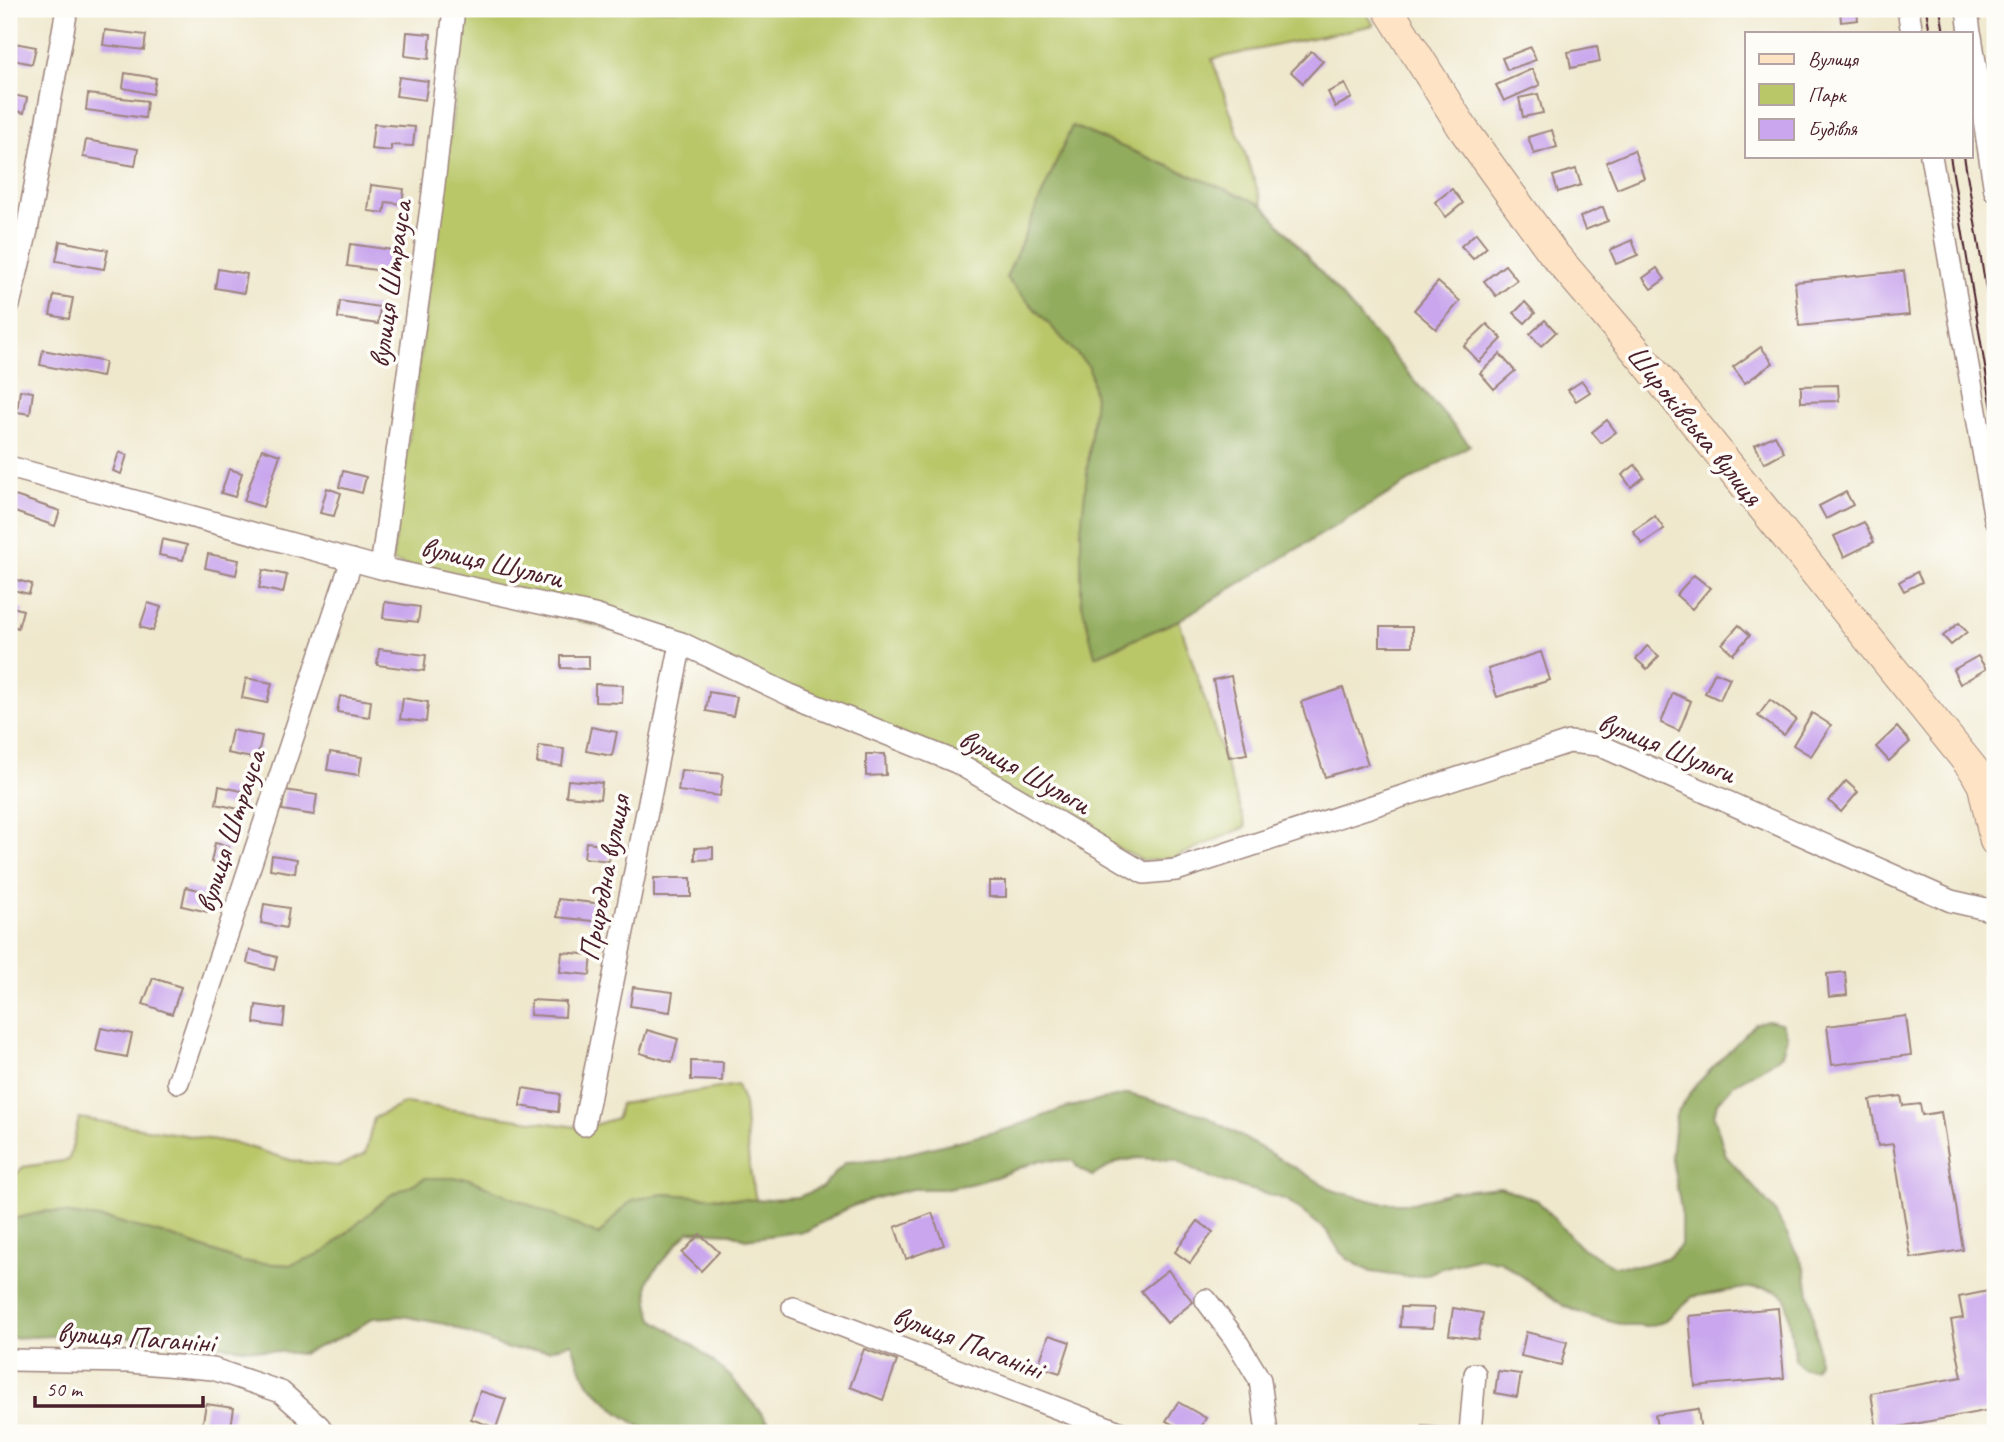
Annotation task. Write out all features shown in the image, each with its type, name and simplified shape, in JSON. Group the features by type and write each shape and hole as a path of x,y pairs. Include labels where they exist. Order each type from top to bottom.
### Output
{"main road":[{"name":"Широківська вулиця","path":"1388,9 1464,130 1553,253 1640,355 1990,790 1995,841"}],"street":[{"path":"9,305 27,230 67,9"},
{"name":"вулиця Штрауса","path":"381,568 433,193 454,9"},
{"path":"1908,9 1912,32"},
{"path":"1966,9 1970,32"},
{"path":"1972,42 1987,98 1995,191"},
{"path":"1931,158 1995,519"},
{"name":"вулиця Шульги","path":"9,467 381,568 594,615 681,643 790,695 956,762 1144,873 1176,870 1569,742 1599,745 1951,901 1995,911"},
{"name":"вулиця Штрауса","path":"178,1082 352,560"},
{"name":"Природна вулиця","path":"584,1125 681,643"},
{"path":"1206,1300 1235,1339 1260,1380 1267,1433"},
{"name":"вулиця Паганіні","path":"793,1307 1122,1433"},
{"name":"вулиця Паганіні","path":"9,1360 130,1362 213,1369 281,1392 319,1426 323,1433"},
{"path":"1470,1433 1475,1374"}],"green space":[{"path":"467,9 1364,9 1374,25 1212,59 1263,205 1072,126 1006,278 1089,366 1095,398 1088,459 1081,600 1096,656 1179,620 1246,827 1173,858 1144,861 797,690 392,561"},
{"path":"1072,126 1263,205 1470,445 1179,620 1095,656 1081,600 1081,529 1095,398 1089,367 1006,278"},
{"path":"1767,1020 1781,1023 1787,1036 1782,1054 1770,1064 1734,1084 1717,1103 1714,1116 1726,1156 1774,1210 1805,1269 1817,1342 1818,1362 1814,1369 1802,1368 1795,1359 1786,1298 1779,1292 1764,1288 1745,1288 1692,1297 1664,1322 1648,1326 1628,1326 1564,1306 1500,1261 1478,1258 1425,1275 1407,1277 1371,1272 1349,1260 1340,1252 1327,1231 1287,1200 1210,1178 1176,1160 1137,1158 1117,1162 1092,1176 1078,1168 1073,1161 1040,1160 970,1184 941,1189 912,1189 876,1198 850,1207 806,1231 745,1239 732,1233 689,1231 649,1279 648,1293 653,1319 692,1344 730,1376 778,1433 650,1433 619,1413 589,1384 578,1363 572,1343 549,1350 508,1349 449,1325 403,1316 373,1318 348,1334 302,1354 101,1334 9,1338 9,1220 48,1211 111,1220 176,1238 242,1262 291,1265 325,1252 389,1196 425,1178 467,1178 599,1235 633,1200 663,1194 756,1200 798,1197 821,1188 846,1162 881,1160 1011,1128 1065,1108 1129,1094 1204,1115 1335,1191 1381,1203 1413,1203 1450,1192 1500,1187 1537,1200 1579,1246 1613,1266 1642,1265 1669,1257 1681,1245 1681,1209 1671,1155 1676,1115 1696,1085 1755,1024"},
{"path":"737,1085 744,1104 749,1165 756,1200 663,1194 619,1212 599,1235 589,1232 352,1228 325,1252 291,1265 242,1262 176,1238 111,1220 48,1211 9,1220 9,1182 23,1167 69,1160 79,1118 239,1144 294,1161 339,1166 365,1154 374,1118 405,1103 584,1128 617,1118 620,1104"}],"building":[{"path":"1840,9 1857,9 1858,20 1841,22"},
{"path":"105,30 146,35 144,50 103,45"},
{"path":"407,32 431,34 429,59 405,56"},
{"path":"9,42 36,47 32,64 9,59"},
{"path":"1597,46 1600,62 1571,68 1568,52"},
{"path":"1531,47 1536,60 1507,70 1502,58"},
{"path":"1311,51 1323,61 1303,83 1291,72"},
{"path":"1532,69 1540,85 1504,101 1496,85"},
{"path":"125,73 156,78 153,94 123,88"},
{"path":"399,77 428,81 425,100 396,96"},
{"path":"1345,84 1352,98 1335,107 1328,92"},
{"path":"9,94 27,98 24,113 9,109"},
{"path":"88,94 147,101 145,118 86,110"},
{"path":"1538,94 1543,113 1523,117 1519,98"},
{"path":"374,124 415,127 413,146 391,145 391,151 371,149"},
{"path":"1552,130 1557,147 1534,154 1528,137"},
{"path":"86,140 138,149 135,166 83,157"},
{"path":"1634,150 1644,178 1617,189 1606,162"},
{"path":"1576,169 1581,185 1558,192 1553,176"},
{"path":"371,185 404,189 402,204 386,202 384,213 368,211"},
{"path":"1452,189 1463,203 1446,217 1435,202"},
{"path":"1603,207 1608,221 1585,230 1580,217"},
{"path":"1476,233 1487,247 1473,259 1461,246"},
{"path":"1632,240 1638,255 1616,264 1610,250"},
{"path":"60,241 108,250 104,269 56,261"},
{"path":"350,244 393,250 390,272 347,266"},
{"path":"1505,265 1517,280 1496,296 1484,281"},
{"path":"1657,268 1665,279 1651,289 1643,278"},
{"path":"218,269 247,274 244,293 215,288"},
{"path":"1904,271 1909,315 1799,326 1795,282"},
{"path":"1438,282 1460,301 1436,329 1414,310"},
{"path":"54,295 73,298 69,319 50,315"},
{"path":"340,301 380,307 378,324 338,318"},
{"path":"1525,302 1535,313 1525,323 1514,313"},
{"path":"1545,320 1556,332 1541,346 1530,334"},
{"path":"1487,324 1502,339 1479,362 1464,346"},
{"path":"1761,347 1773,363 1745,383 1733,367"},
{"path":"43,350 105,362 102,377 40,365"},
{"path":"1500,354 1515,371 1494,389 1480,373"},
{"path":"1582,381 1590,392 1576,401 1568,390"},
{"path":"1838,385 1839,401 1801,402 1801,386"},
{"path":"20,390 33,392 30,414 17,412"},
{"path":"1607,420 1616,432 1601,443 1592,432"},
{"path":"1775,435 1784,452 1764,463 1755,445"},
{"path":"262,449 280,455 263,507 244,501"},
{"path":"119,452 127,455 121,474 113,471"},
{"path":"1635,465 1644,477 1631,487 1622,475"},
{"path":"229,469 242,473 235,497 221,493"},
{"path":"343,471 366,477 362,493 339,487"},
{"path":"327,488 341,493 334,516 320,513"},
{"path":"1846,492 1853,505 1826,519 1819,506"},
{"path":"9,494 60,511 55,526 9,510"},
{"path":"1655,516 1664,529 1642,544 1633,531"},
{"path":"1864,522 1874,542 1844,557 1834,536"},
{"path":"162,539 187,545 183,560 159,555"},
{"path":"208,554 239,560 236,575 205,568"},
{"path":"263,570 287,575 283,593 259,588"},
{"path":"1917,572 1922,582 1904,591 1899,582"},
{"path":"1694,575 1710,588 1692,609 1676,595"},
{"path":"9,578 32,584 29,594 9,589"},
{"path":"385,602 420,607 418,622 383,618"},
{"path":"148,603 161,607 153,631 140,627"},
{"path":"9,606 23,610 18,628 9,625"},
{"path":"1959,623 1967,632 1951,645 1943,636"},
{"path":"1739,625 1750,635 1733,654 1722,644"},
{"path":"1380,627 1412,627 1412,646 1380,646"},
{"path":"1647,646 1659,656 1647,669 1636,659"},
{"path":"379,649 426,655 424,671 377,665"},
{"path":"1541,652 1550,680 1497,697 1488,669"},
{"path":"561,656 589,656 589,669 561,668"},
{"path":"1978,656 1986,669 1960,684 1953,670"},
{"path":"1715,672 1730,678 1720,700 1705,693"},
{"path":"1231,676 1247,754 1229,757 1213,680"},
{"path":"246,678 272,683 267,703 242,698"},
{"path":"595,684 623,685 622,703 595,702"},
{"path":"1343,688 1368,764 1325,777 1301,702"},
{"path":"709,692 737,697 733,716 706,711"},
{"path":"1673,693 1691,701 1679,731 1661,723"},
{"path":"340,696 371,701 369,717 337,712"},
{"path":"403,698 428,702 426,722 400,719"},
{"path":"1770,700 1796,719 1784,735 1758,716"},
{"path":"1812,713 1831,725 1811,756 1793,745"},
{"path":"591,727 617,732 612,756 586,751"},
{"path":"1897,727 1910,742 1889,761 1876,747"},
{"path":"232,730 262,736 257,759 227,753"},
{"path":"539,746 564,749 562,766 537,763"},
{"path":"330,752 362,757 359,775 327,770"},
{"path":"866,754 885,754 886,775 866,776"},
{"path":"681,770 723,774 720,796 678,791"},
{"path":"568,780 602,783 600,799 566,796"},
{"path":"1846,781 1858,792 1841,812 1829,801"},
{"path":"219,786 246,792 243,810 216,804"},
{"path":"285,790 317,795 314,815 282,810"},
{"path":"586,842 611,845 609,861 584,858"},
{"path":"215,843 229,846 225,865 211,862"},
{"path":"713,847 713,859 695,860 695,848"},
{"path":"272,855 297,859 295,873 270,869"},
{"path":"654,878 691,878 691,897 654,897"},
{"path":"989,881 1006,881 1006,897 989,897"},
{"path":"186,887 212,893 208,912 182,906"},
{"path":"558,899 603,904 601,922 557,917"},
{"path":"264,904 289,908 286,928 261,923"},
{"path":"250,950 277,957 274,970 247,963"},
{"path":"562,952 592,955 590,975 560,972"},
{"path":"1845,972 1847,995 1829,997 1827,974"},
{"path":"153,978 181,987 172,1014 143,1004"},
{"path":"633,987 673,992 670,1012 630,1006"},
{"path":"531,1000 566,1002 565,1017 530,1015"},
{"path":"256,1005 285,1009 283,1027 254,1023"},
{"path":"1906,1016 1911,1055 1832,1065 1827,1026"},
{"path":"101,1028 132,1034 127,1057 96,1051"},
{"path":"647,1030 678,1039 672,1062 640,1053"},
{"path":"691,1061 723,1062 722,1081 691,1080"},
{"path":"523,1088 560,1094 558,1112 520,1106"},
{"path":"1901,1096 1903,1106 1920,1104 1922,1115 1941,1112 1963,1250 1911,1258 1893,1144 1878,1146 1870,1100"},
{"path":"932,1213 944,1245 906,1259 895,1227"},
{"path":"1198,1221 1213,1232 1190,1263 1175,1252"},
{"path":"700,1234 719,1252 701,1271 682,1253"},
{"path":"1168,1270 1193,1302 1167,1323 1141,1291"},
{"path":"1993,1290 1995,1409 1877,1431 1871,1393 1962,1377 1951,1320 1963,1318 1959,1297"},
{"path":"1401,1307 1434,1308 1433,1328 1400,1327"},
{"path":"1453,1308 1483,1313 1478,1339 1449,1335"},
{"path":"1778,1308 1784,1378 1695,1386 1689,1316"},
{"path":"1526,1332 1567,1342 1561,1365 1521,1356"},
{"path":"1049,1335 1070,1342 1060,1373 1038,1366"},
{"path":"864,1349 897,1361 883,1400 850,1387"},
{"path":"1498,1371 1521,1374 1517,1397 1495,1393"},
{"path":"480,1391 506,1399 496,1428 471,1419"},
{"path":"1178,1402 1206,1418 1198,1433 1188,1433 1166,1421"},
{"path":"206,1404 234,1408 230,1433 201,1433"},
{"path":"1698,1409 1701,1433 1658,1433 1655,1415"},
{"path":"1422,1426 1449,1428 1449,1433 1421,1433"}],"tram line":[{"path":"1926,9 1930,32"},
{"path":"1940,9 1944,32"},
{"path":"1950,158 1995,427"},
{"path":"1964,158 1995,343"}]}
